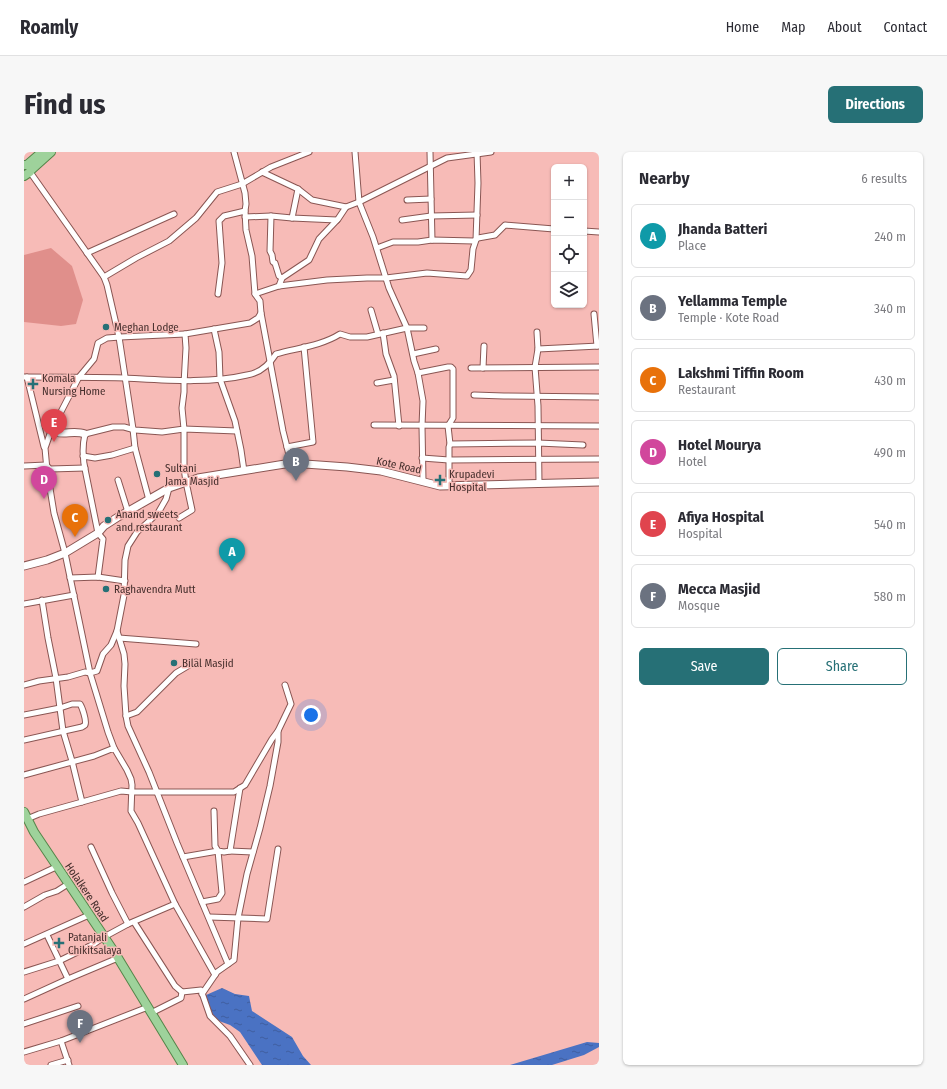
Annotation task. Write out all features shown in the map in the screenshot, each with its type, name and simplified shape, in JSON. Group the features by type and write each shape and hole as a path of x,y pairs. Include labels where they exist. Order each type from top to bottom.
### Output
{"main road":[{"path":"26,169 42,152"},
{"path":"26,169 51,152"},
{"name":"Holalkere Road","path":"25,815 56,867 118,958 183,1065"}],"street":[{"path":"234,152 246,204 246,230 252,256 255,294 260,301 286,447 291,463"},
{"path":"104,277 136,258 168,242 196,218 217,192 242,184 271,167 309,152"},
{"path":"354,152 359,202 389,288 407,328 412,354 418,372 423,401 423,481"},
{"path":"430,152 432,240"},
{"path":"262,172 298,189 312,200 346,207 447,158 491,152"},
{"path":"255,294 279,286 326,280 386,278 427,273 467,276 471,270 476,240 478,183 477,153"},
{"path":"26,169 104,277 107,285 126,378 135,448 149,500"},
{"path":"292,218 298,189"},
{"path":"406,200 431,199"},
{"path":"279,286 282,278 309,260 319,239 337,220 346,207"},
{"path":"87,253 174,214"},
{"path":"218,294 222,263 219,221 224,216 245,214 337,220"},
{"path":"402,220 477,215"},
{"path":"271,216 270,251 279,276 282,278"},
{"path":"376,248 393,242 418,242 432,240 474,241 478,238 495,235 505,225 551,229"},
{"path":"587,231 599,232"},
{"path":"371,310 381,334 394,380 399,426"},
{"path":"45,448 51,431 80,377 94,358 98,343 107,338 185,334 250,323 258,318 261,312"},
{"path":"538,349 598,346 594,314"},
{"path":"214,328 219,352 220,379 235,421 244,471"},
{"path":"215,976 175,904 131,811 131,779 114,748 90,673 65,553 54,513 46,466 45,448 25,377 126,378 157,380 220,379 248,375 261,370 270,363 276,354 315,345 332,339 340,334 350,337 367,338 407,328 424,328"},
{"path":"537,332 538,349 535,367 539,484"},
{"path":"179,518 192,510 184,468 184,429 182,408 186,348 185,334"},
{"path":"483,368 484,346"},
{"path":"286,447 313,442 304,347"},
{"path":"412,354 436,349"},
{"path":"418,372 448,367 453,369 453,418 448,426 450,444 449,486"},
{"path":"471,368 599,367"},
{"path":"377,383 394,380"},
{"path":"474,394 537,397 599,397"},
{"path":"374,425 599,426"},
{"path":"51,431 56,433 80,432 85,434 113,427 124,427 162,432 184,429 237,431"},
{"path":"85,434 83,441 85,468 98,533 103,539 98,577"},
{"path":"450,444 538,443 583,445"},
{"path":"83,456 94,458 112,455 135,448"},
{"path":"422,458 450,460 599,459"},
{"name":"Kote Road","path":"24,566 47,560 65,553 98,533 104,526 169,488 198,478 291,463 381,471 440,486 599,482"},
{"path":"24,466 46,466 50,469 85,468"},
{"path":"118,480 128,512"},
{"path":"24,684 97,671 103,654 110,645 116,631 124,595 125,560 128,546 137,532 158,513 166,499 169,488"},
{"path":"70,578 98,577 125,581"},
{"path":"24,604 74,595"},
{"path":"42,600 56,678 63,731 82,802"},
{"path":"116,631 124,654 124,686 128,726 228,964"},
{"path":"119,638 196,644"},
{"path":"126,716 137,712 176,673 196,662"},
{"path":"25,815 39,814 121,791 234,792 245,785 272,739 278,732 291,704 285,685"},
{"path":"24,715 60,708 72,704 80,704 83,708 86,722 82,727 24,740"},
{"path":"202,994 217,972 234,960 238,918 247,874 254,852 270,786 278,742 278,732"},
{"path":"24,775 94,756 114,748"},
{"path":"230,851 240,788"},
{"path":"202,902 218,899 222,893 218,851 215,846 214,811"},
{"path":"91,847 128,924"},
{"path":"209,918 267,919 278,849"},
{"path":"183,857 218,851 254,852"},
{"path":"24,882 56,867"},
{"path":"24,907 68,884"},
{"path":"24,972 59,961 94,944 128,924 175,904"},
{"path":"24,944 89,915"},
{"path":"134,922 175,986 182,992 201,990 210,1016 230,1036 250,1065"},
{"path":"47,934 68,979"},
{"path":"24,999 118,958"},
{"path":"24,1052 61,1041 150,1010 181,998 182,992"},
{"path":"24,1024 78,1006"},
{"path":"50,1065 68,1062 61,1041"}],"shaded area":[{"path":"51,248 72,266 83,300 76,324 61,326 24,322 24,255"}],"water":[{"path":"222,988 235,994 249,996 252,1011 292,1037 303,1056 311,1065 262,1065 240,1032 230,1025 214,1018 207,1002 206,995"},
{"path":"587,1042 599,1043 599,1047 584,1055 552,1065 510,1065"}],"place":[{"name":"Meghan Lodge","path":"106,327"},
{"name":"Komala Nursing Home","path":"33,384"},
{"name":"Afiya Hospital","path":"54,442"},
{"name":"Sultani Jama Masjid","path":"157,474"},
{"name":"Krupadevi Hospital","path":"440,480"},
{"name":"Yellamma Temple","path":"296,481"},
{"name":"Hotel Mourya","path":"44,499"},
{"name":"Anand sweets and restaurant","path":"108,520"},
{"name":"Lakshmi Tiffin Room","path":"75,537"},
{"name":"Jhanda Batteri","path":"232,571"},
{"name":"Raghavendra Mutt","path":"106,589"},
{"name":"Bilal Masjid","path":"174,663"},
{"name":"Patanjali Chikitsalaya","path":"59,943"},
{"name":"Mecca Masjid","path":"80,1043"}]}
